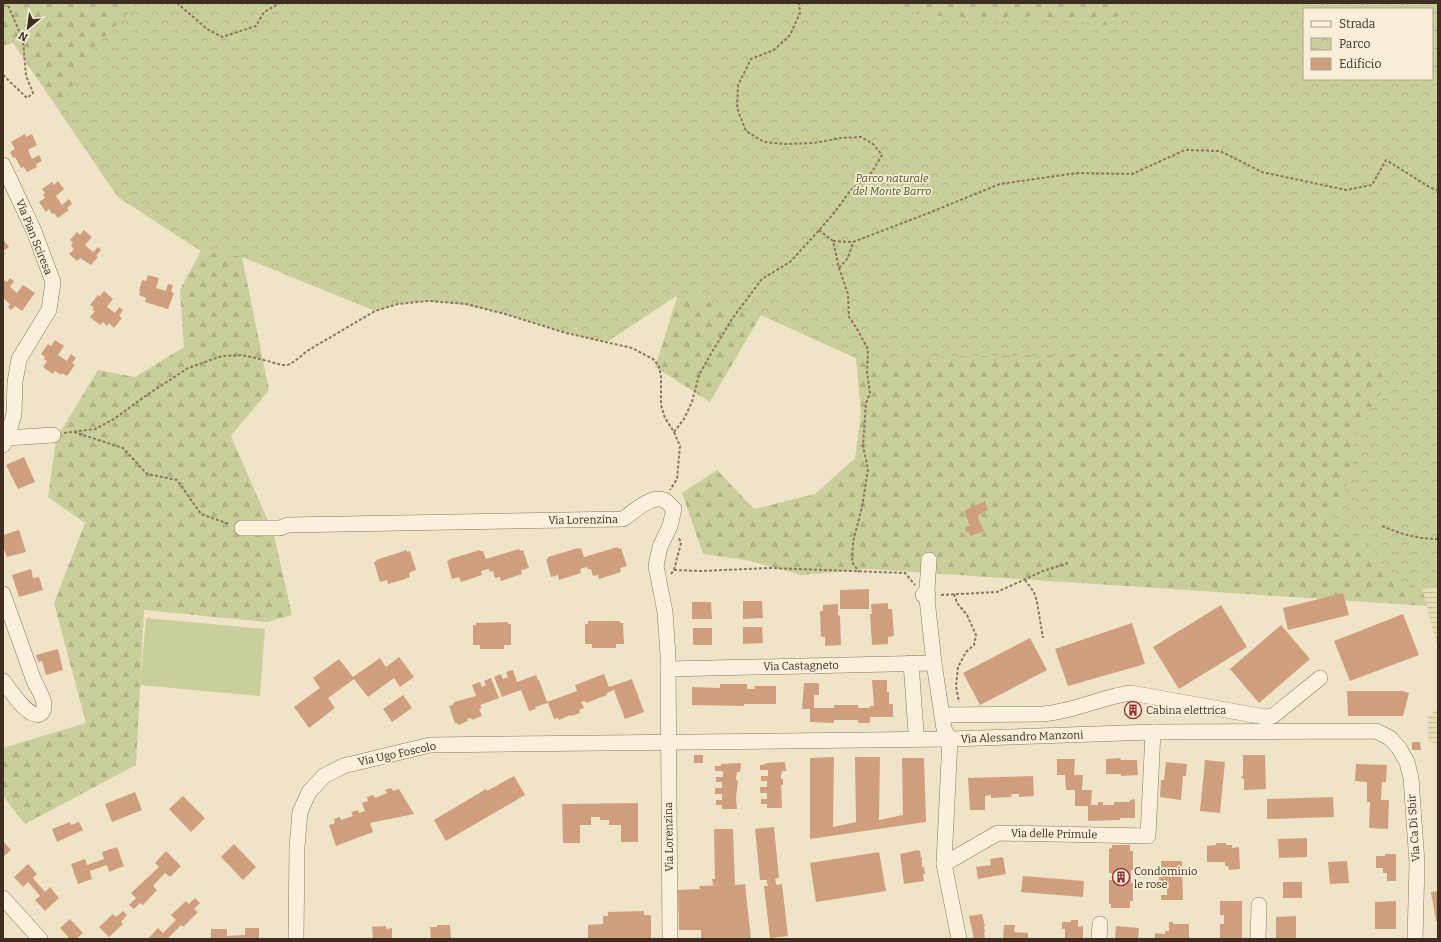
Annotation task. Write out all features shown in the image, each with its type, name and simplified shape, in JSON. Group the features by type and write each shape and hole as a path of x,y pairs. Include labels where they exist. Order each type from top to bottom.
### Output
{"street":[{"name":"Via Pian Sciresa","path":"3,165 34,231 53,282 50,310 19,359 15,382 14,414 5,442"},
{"path":"5,442 53,434"},
{"name":"Via Lorenzina","path":"242,528 280,528 288,525 623,519 645,503 654,499 664,500 674,509 670,526 660,547 656,566 665,612 668,669 670,939"},
{"path":"929,560 926,595 944,729 950,739 944,864 959,939"},
{"path":"3,594 43,700 43,710 40,714 34,714 27,711 3,680"},
{"path":"911,663 916,732"},
{"name":"Via Castagneto","path":"668,669 934,663"},
{"path":"942,715 1060,713 1117,695 1131,694 1265,717 1273,716 1320,678"},
{"path":"1273,716 1273,731"},
{"name":"Via Alessandro Manzoni","path":"668,742 950,739 1153,732 1376,731"},
{"name":"Via Ca Di Sbir","path":"1376,731 1390,738 1399,748 1407,762 1411,778 1417,863 1415,939"},
{"name":"Via delle Primule","path":"944,864 998,833 1148,836 1153,732"},
{"name":"Via Ugo Foscolo","path":"296,939 297,847 300,812 310,792 324,776 343,766 430,745 668,742"},
{"path":"3,898 40,939"},
{"path":"1258,939 1259,905"},
{"path":"1099,939 1100,924"}],"path":[{"path":"3,75 27,98 33,93 26,76 23,40 7,3"},
{"path":"177,3 207,29 222,37 256,26 264,12 280,3"},
{"path":"674,432 684,419 692,402 699,375 732,319 762,279 790,262 834,213 850,191 872,172 882,155 873,144 861,137 842,138 813,143 785,144 764,142 746,132 737,108 738,85 751,59 774,50 790,35 800,13 799,3"},
{"path":"819,230 833,241 854,242 1000,184 1077,173 1132,174 1185,150 1220,151 1262,172 1346,190 1372,184 1386,160 1431,188 1438,190"},
{"path":"833,241 839,268 848,294 848,317 857,329 868,349 867,372 870,393 866,403 863,446 868,469 862,507 853,542 852,562 859,572"},
{"path":"839,268 848,258 854,242"},
{"path":"53,434 94,429 114,419 188,368 222,356 240,355 282,365 288,365 296,361 307,351 375,311 398,304 429,301 466,304 505,314 566,333 632,348 652,359 659,366 662,376 661,405 665,418 674,432 680,446 677,479 664,500"},
{"path":"72,432 123,448 146,474 177,480 201,514 242,528"},
{"path":"1382,526 1402,535 1426,539 1438,539"},
{"path":"672,578 671,574 674,570 701,571 769,568 905,573 926,595 954,594 997,592 1068,563"},
{"path":"1025,580 1034,592 1043,638"},
{"path":"954,594 957,603 967,616 976,635 974,645 966,652 958,666 956,686 962,715"}],"shaded area":[{"path":"1438,587 1438,649 1422,589"},
{"path":"1438,708 1438,743 1428,742 1428,717"}],"green space":[{"name":"Parco naturale del Monte Barro","path":"3,3 1438,3 1438,587 1422,589 1427,606 869,569 801,575 746,560 703,554 682,493 717,470 754,509 815,494 855,458 861,413 856,358 761,315 710,402 655,367 678,294 460,218 242,257 269,390 231,436 274,535 292,615 267,622 144,610 136,765 25,824 3,796 3,748 86,723 54,603 85,523 48,497 56,439 98,370 135,377 184,347 180,290 201,251 118,197 13,43 3,46"},
{"name":"Parco naturale del Monte Barro","path":"138,3 883,3 908,12 994,23 1030,16 1112,26 1123,3 1438,3 1438,587 1422,589 1389,576 1374,551 1353,535 1336,534 1329,526 1352,471 1354,439 1385,385 1373,350 856,358 761,315 678,295 607,342 568,333 473,306 455,303 418,302 396,305 375,311 242,257 201,251 118,197 58,109 95,46"},
{"path":"146,618 265,629 260,696 140,685"}],"building":[{"path":"25,134 26,137 32,134 37,145 28,150 32,159 39,155 42,161 36,164 37,167 27,172 24,167 21,168 15,157 13,158 10,152 15,149 11,142"},
{"path":"58,181 64,189 56,196 62,205 69,199 72,204 67,208 69,210 58,218 54,213 52,214 49,209 46,212 39,202 45,198 43,195 45,193 42,189 52,182 54,185"},
{"path":"84,230 92,237 85,245 93,252 98,247 101,250 96,256 98,257 91,265 80,258 77,261 69,254 74,249 71,246 73,243 70,240 77,232 80,235"},
{"path":"3,239 9,247 3,251"},
{"path":"148,275 159,278 156,288 166,291 168,284 173,285 171,292 174,293 168,309 145,302 146,298 139,295 142,280 146,281"},
{"path":"10,278 14,281 10,287 17,293 23,285 35,293 22,311 15,306 11,310 8,307 10,304 3,298 3,282 4,280 7,282"},
{"path":"104,291 113,299 107,307 115,313 119,307 123,310 119,316 122,318 114,328 109,323 107,326 103,322 100,325 90,317 95,311 92,310 94,308 90,305 98,295 100,296"},
{"path":"55,340 64,346 58,355 67,361 71,354 76,358 72,363 75,365 67,376 62,373 61,375 55,371 53,374 43,367 47,361 41,354 48,344 51,346"},
{"path":"24,457 35,482 18,489 6,465"},
{"path":"985,501 988,510 979,514 978,518 984,531 970,536 969,532 966,533 965,527 970,526 964,511"},
{"path":"19,530 26,552 7,557 3,547 3,535"},
{"path":"618,547 618,549 621,548 627,566 620,568 621,572 599,579 598,575 593,576 591,569 588,569 587,567 580,569 581,573 559,580 558,575 551,577 546,559 548,559 548,557 581,548 584,557"},
{"path":"519,549 520,551 523,550 529,568 521,570 522,574 501,581 500,577 495,578 493,571 490,572 489,569 481,571 482,575 461,582 459,577 452,579 447,561 450,559 480,550 483,551 486,559"},
{"path":"407,550 407,552 410,551 416,570 409,573 410,577 405,579 388,584 387,580 380,582 374,562"},
{"path":"31,569 33,578 39,577 43,590 19,597 12,575"},
{"path":"869,589 869,609 840,609 840,590"},
{"path":"1343,593 1349,615 1288,630 1283,608"},
{"path":"743,601 762,601 763,618 743,619"},
{"path":"692,602 711,602 712,619 692,619"},
{"path":"888,603 888,609 892,609 894,636 888,637 888,644 872,645 870,614 872,614 871,604"},
{"path":"838,604 841,645 825,646 825,637 821,637 820,611 823,611 823,605"},
{"path":"1221,605 1247,647 1179,689 1153,647"},
{"path":"1403,614 1419,655 1350,681 1334,641"},
{"path":"588,621 620,621 620,623 623,623 624,644 616,644 616,648 592,648 592,644 585,644 585,624 588,624"},
{"path":"508,622 508,624 511,624 511,645 504,645 504,649 480,649 480,645 473,645 473,625 476,625 476,623"},
{"path":"1132,623 1145,664 1068,686 1055,649"},
{"path":"1281,625 1310,659 1259,703 1230,669"},
{"path":"743,627 762,627 763,643 743,644"},
{"path":"693,628 712,628 712,645 693,645"},
{"path":"1030,638 1047,670 980,705 963,673"},
{"path":"58,649 63,670 46,675 42,661 38,662 36,655"},
{"path":"399,657 414,677 400,687 394,678 368,697 354,679 328,698 335,708 309,728 294,707 320,688 313,678 339,659 353,677 380,658 386,667"},
{"path":"513,670 517,682 536,675 547,702 577,691 575,685 604,674 609,687 632,679 644,712 625,719 614,690 607,693 607,695 586,703 585,701 581,702 584,708 579,710 580,713 570,715 559,720 558,718 554,719 548,703 535,707 536,709 529,711 521,690 502,697 494,677 501,674 503,679 508,677 506,672"},
{"path":"491,678 499,698 480,705 482,708 479,709 482,716 472,720 471,718 467,719 468,721 458,725 455,723 449,706 454,704 454,702 476,696 472,685 480,682 482,687 486,685 484,681"},
{"path":"872,680 887,680 889,704 893,704 893,717 870,717 870,723 858,723 858,720 834,720 834,723 810,722 810,709 802,709 804,683 819,683 819,695 814,695 814,708 834,708 834,705 858,705 858,708 870,708 870,706 874,706"},
{"path":"720,684 747,684 747,689 755,689 754,686 776,686 776,704 744,704 744,706 692,705 692,687 720,688"},
{"path":"1347,691 1403,691 1409,693 1403,716 1348,716"},
{"path":"403,695 412,708 392,722 383,709"},
{"name":"Cabina elettrica","path":"1136,704 1138,714 1131,716 1128,706"},
{"path":"1412,742 1420,742 1421,750 1412,750"},
{"path":"694,755 703,755 703,763 694,763"},
{"path":"1243,755 1265,755 1266,789 1244,790 1244,779 1241,778 1243,775"},
{"path":"834,757 833,827 856,822 855,757 880,757 879,820 903,815 902,758 924,758 926,822 810,839 810,758"},
{"path":"1120,758 1121,760 1137,760 1138,775 1121,776 1121,774 1106,774 1106,759"},
{"path":"1057,759 1075,759 1074,775 1083,775 1082,790 1092,790 1091,805 1098,805 1098,802 1103,802 1103,805 1114,805 1114,802 1130,802 1130,800 1135,799 1135,818 1088,821 1088,806 1075,806 1075,790 1066,790 1065,775 1057,775"},
{"path":"1205,760 1225,762 1220,813 1200,811"},
{"path":"785,762 786,771 782,771 781,774 781,779 783,779 783,785 781,785 782,808 767,808 767,804 761,804 761,799 767,799 767,793 760,793 760,787 767,787 767,781 761,781 761,776 768,776 768,770 760,770 760,765 766,763"},
{"path":"1166,762 1187,764 1186,776 1183,776 1181,800 1160,797 1161,780 1164,780"},
{"path":"741,763 740,772 737,772 736,775 736,780 738,781 736,798 737,809 722,809 722,805 716,805 716,800 722,800 722,794 715,794 715,788 722,788 722,782 716,782 716,777 723,777 723,771 715,771 715,766 721,766 721,764"},
{"path":"1356,764 1387,765 1386,782 1382,782 1381,800 1389,800 1388,829 1369,828 1370,802 1367,802 1367,782 1355,781"},
{"path":"514,776 525,795 446,841 434,820 486,789 487,791"},
{"path":"1033,776 1034,796 1019,797 1019,794 1011,794 1012,797 991,798 991,795 985,796 985,810 970,810 968,778"},
{"path":"391,788 393,791 399,789 414,814 370,823 373,832 336,846 329,825 335,823 334,819 340,817 341,820 353,816 351,812 358,810 359,813 365,811 362,803 368,801 367,797 373,795 375,798 387,793 385,790"},
{"path":"135,792 142,810 112,822 105,804"},
{"path":"183,796 205,818 191,832 169,809"},
{"path":"1333,797 1334,817 1267,819 1267,799"},
{"path":"638,803 638,842 621,842 621,825 609,825 609,820 600,820 600,817 591,817 591,825 580,825 580,843 563,843 562,804"},
{"path":"70,822 71,825 79,822 83,830 57,842 52,829"},
{"path":"774,827 779,878 775,879 776,885 782,884 788,936 770,938 764,886 768,886 767,880 760,880 755,829"},
{"path":"714,829 733,829 735,885 745,884 751,939 701,939 701,930 679,930 678,890 700,889 699,886 723,885 713,885 712,879 715,879"},
{"path":"1307,838 1307,857 1279,858 1278,839"},
{"path":"3,841 11,850 3,857"},
{"path":"1216,843 1226,843 1226,845 1232,845 1232,848 1239,847 1240,869 1229,870 1228,866 1225,866 1225,862 1207,862 1207,846 1216,845"},
{"path":"234,844 256,867 243,880 221,857"},
{"name":"Condominio le rose","path":"1112,845 1130,845 1130,851 1133,851 1131,883 1133,883 1133,901 1130,901 1130,908 1111,908 1111,904 1109,904 1109,880 1112,880 1112,873 1109,873 1109,849 1112,848"},
{"path":"117,847 124,866 109,872 107,865 90,871 92,879 78,884 71,864 85,859 87,865 104,859 102,852"},
{"path":"918,850 920,851 921,858 922,857 922,867 924,867 924,881 904,884 900,854"},
{"path":"166,851 181,866 170,877 165,873 153,886 157,890 143,905 140,903 134,909 129,905 136,898 131,893 159,867 155,863"},
{"path":"879,852 886,891 816,902 810,863"},
{"path":"1385,854 1396,854 1396,881 1387,881 1387,873 1383,873 1383,868 1376,868 1376,856 1385,856"},
{"path":"1003,857 1006,874 978,879 976,867 991,865 990,859"},
{"path":"1161,861 1182,861 1183,900 1161,900 1161,895 1167,895 1167,888 1160,887 1159,877 1162,877"},
{"path":"1347,861 1349,883 1330,884 1328,862"},
{"path":"28,864 37,874 33,878 45,892 50,887 59,898 45,911 35,900 40,896 28,882 23,887 14,877"},
{"path":"1023,876 1084,881 1083,897 1021,892"},
{"path":"1283,882 1302,882 1302,898 1283,898"},
{"path":"1438,891 1438,921 1436,921 1431,892"},
{"path":"195,898 200,903 194,909 198,912 183,927 181,925 168,938 169,939 148,939 158,928 163,933 176,920 171,915 186,901 189,904"},
{"path":"1220,901 1242,901 1242,938 1220,939 1220,924 1224,924 1224,915 1220,915"},
{"path":"1396,901 1396,929 1375,929 1375,902"},
{"path":"123,911 127,915 121,922 123,924 109,937 99,927 113,914 116,917"},
{"path":"644,911 644,915 651,915 651,939 588,939 588,925 603,924 603,916 608,916 608,912"},
{"path":"982,914 985,926 985,939 974,939 969,916"},
{"path":"1296,916 1296,939 1276,939 1276,917"},
{"path":"70,919 83,933 76,939 70,939 60,928"},
{"path":"1071,920 1078,920 1078,927 1083,926 1083,939 1065,938 1065,929 1062,929 1062,922 1071,922"},
{"path":"1169,922 1173,922 1173,924 1189,924 1189,939 1155,939 1155,933 1165,934 1165,931 1169,931"},
{"path":"437,925 450,925 451,939 431,939 430,927 437,927"},
{"path":"1004,925 1015,925 1014,932 1028,933 1028,939 1003,939"},
{"path":"386,926 386,929 392,928 392,939 373,939 372,927"},
{"path":"1116,926 1139,928 1138,939 1115,939"},
{"path":"245,928 259,928 259,939 211,939 211,929 227,929 227,936 245,935"}],"place":[{"name":"Cabina elettrica","path":"1133,710"},
{"name":"Condominio le rose","path":"1121,877"}]}
